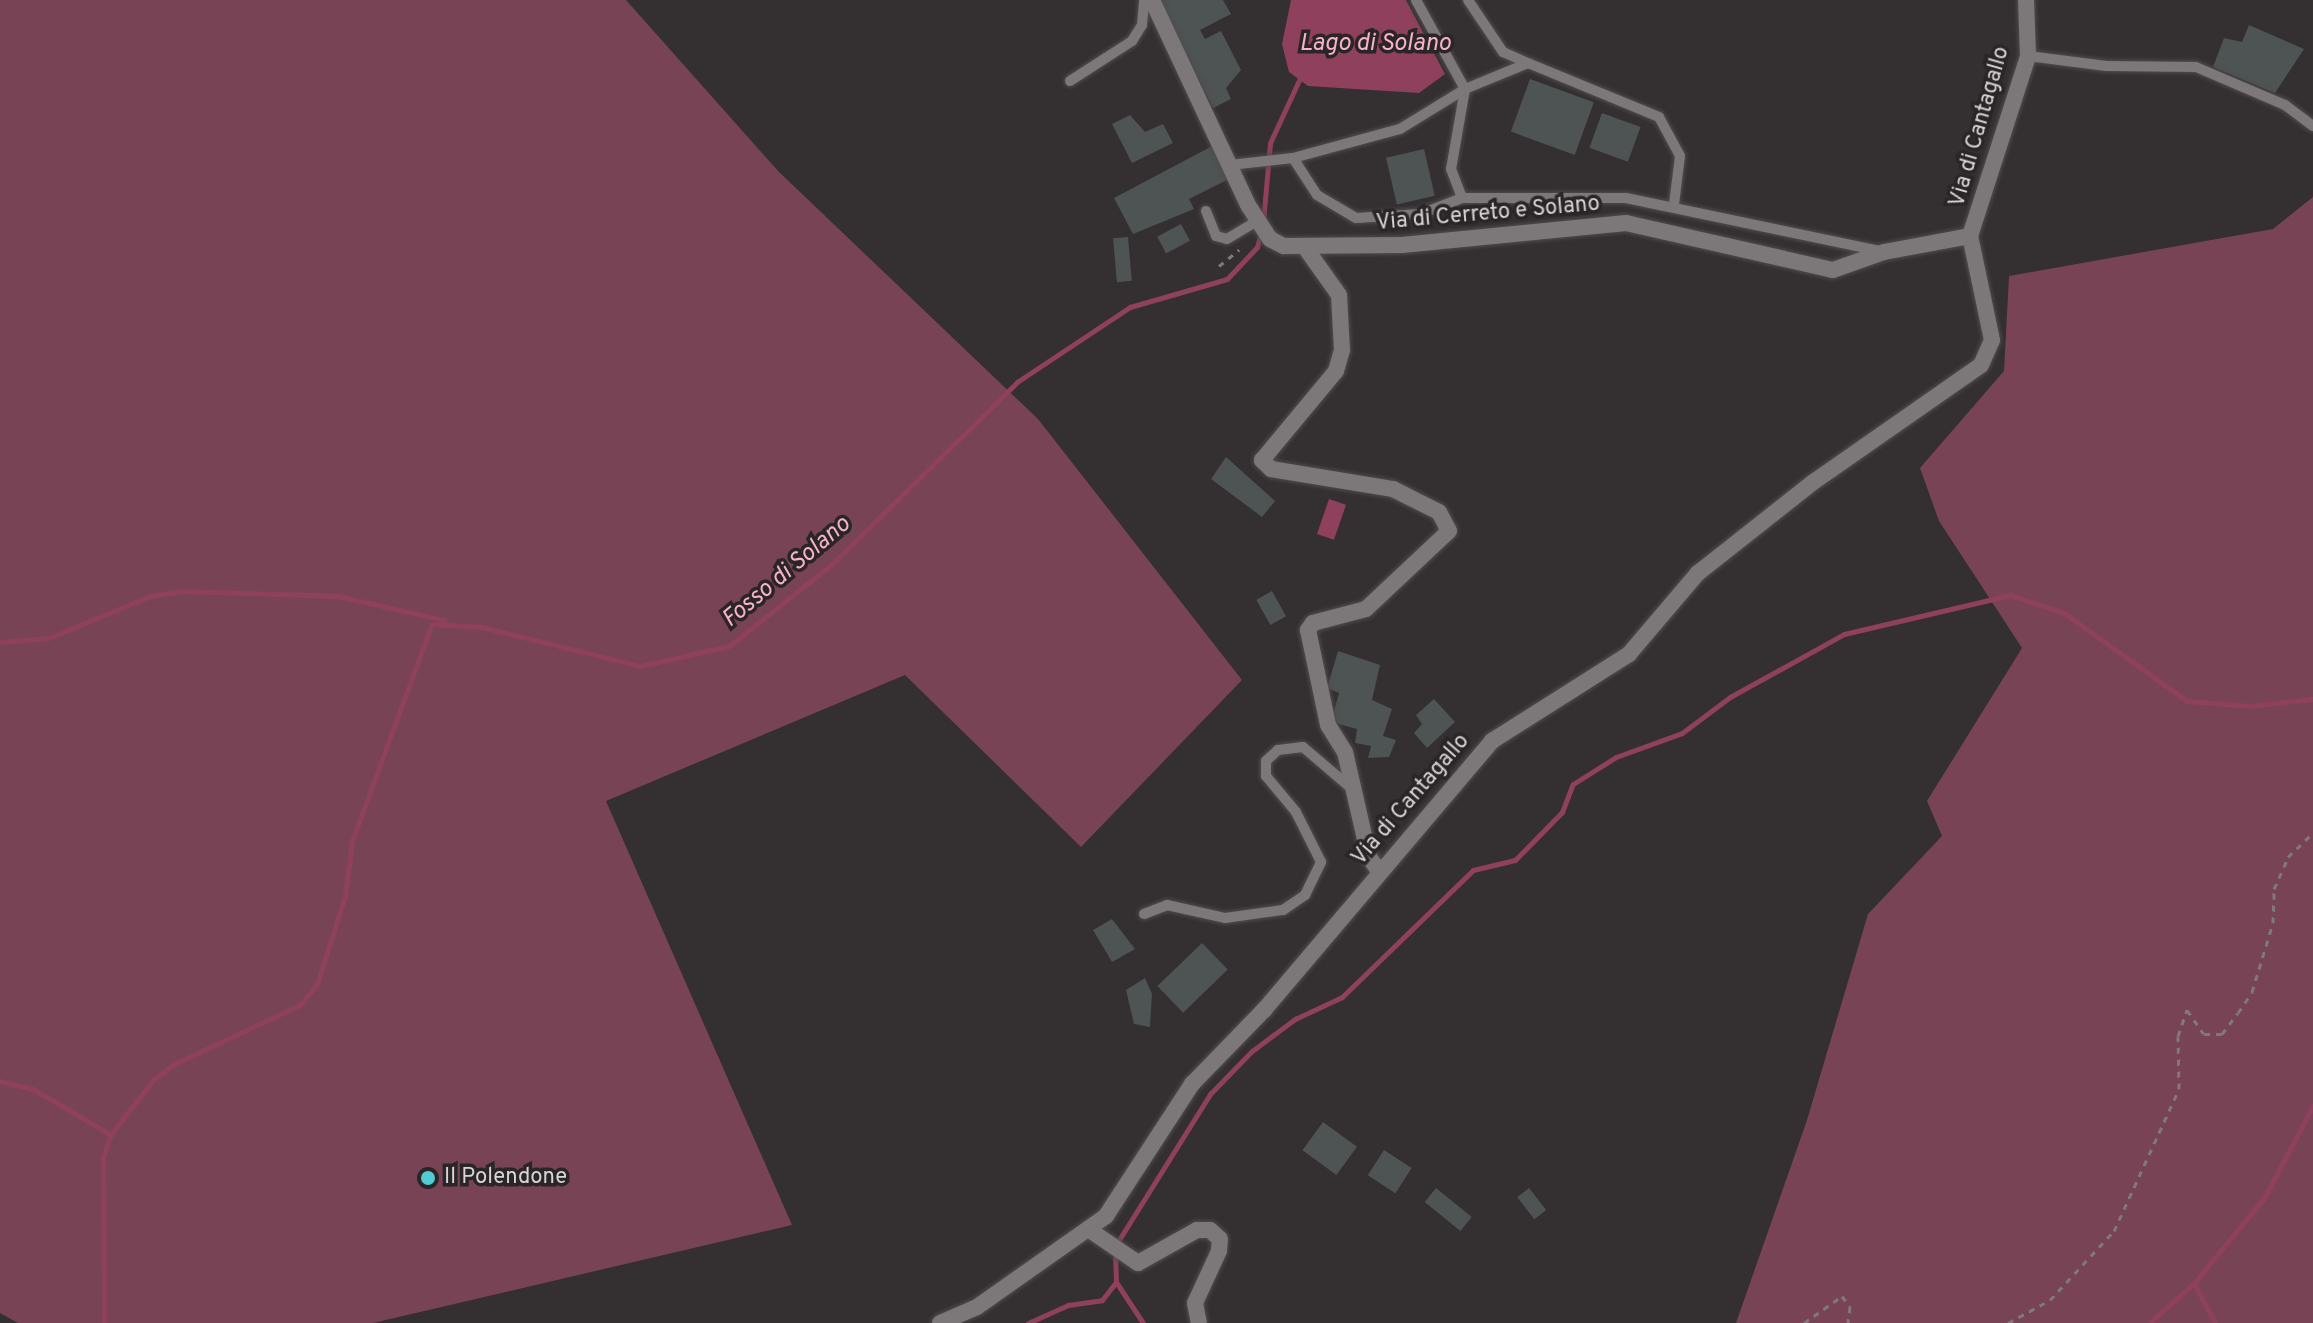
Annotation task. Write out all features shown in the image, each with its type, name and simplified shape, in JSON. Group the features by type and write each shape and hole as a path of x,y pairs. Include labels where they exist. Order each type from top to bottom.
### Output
{"street":[{"name":"Via di Cerreto e Solano","path":"1152,0 1230,165 1270,239 1307,250 1626,223 1833,270 1884,252 1970,236"},
{"name":"Via di Cantagallo","path":"940,1323 977,1307 1091,1231 1192,1084 1264,1010 1378,870 1400,853 1492,741 1629,654 1698,573 1812,483 1981,365 1992,340 1970,236 2028,56 2026,0"},
{"path":"1307,250 1339,295 1342,350 1329,380 1262,460 1271,469 1393,489 1439,512 1449,531 1366,609 1313,623 1308,630 1328,725 1359,795 1369,857 1378,870"},
{"path":"1091,1231 1138,1263 1197,1230 1210,1230 1220,1239 1195,1303 1199,1323"}],"lane":[{"path":"1070,81 1132,41 1142,25 1144,0"},
{"path":"1416,0 1465,89 1451,169 1462,198"},
{"path":"1468,0 1503,52 1659,117 1680,156 1674,204"},
{"path":"2028,56 2106,66 2196,67 2285,105 2313,126"},
{"path":"1230,165 1293,158 1400,129 1465,89 1528,63"},
{"path":"1293,158 1317,195 1356,218 1421,214 1462,198 1674,204 1884,252"},
{"path":"1206,211 1216,236 1227,239 1259,220"},
{"path":"1144,914 1167,905 1225,918 1283,910 1305,895 1321,862 1296,812 1266,776 1266,761 1278,750 1303,747 1359,795"}],"path":[{"path":"2008,1323 2050,1300 2114,1231 2179,1089 2178,1036 2187,1010 2204,1034 2222,1034 2238,1013 2252,992 2273,923 2274,889 2288,857 2313,833"},
{"path":"1804,1323 1842,1296 1850,1307 1848,1323"}],"shaded area":[{"path":"0,0 626,0 779,172 1038,419 1242,680 1081,847 905,675 606,801 792,1225 373,1323 18,1323 0,1313"},
{"path":"2313,197 2313,1323 1736,1323 1807,1120 1868,914 1942,836 1927,801 2022,648 1939,521 1920,468 2004,371 2009,276 2273,229"}],"water":[{"name":"Lago di Solano","path":"1291,0 1406,0 1445,74 1419,93 1308,86 1289,72 1282,44"},
{"path":"1329,499 1346,505 1334,540 1317,534"}],"building":[{"path":"1158,0 1223,0 1231,14 1200,30 1205,39 1221,31 1241,70 1226,88 1231,99 1213,108"},
{"path":"2249,25 2304,49 2275,93 2213,67 2224,38 2242,42"},
{"path":"1530,79 1594,102 1575,155 1511,132"},
{"path":"1602,113 1641,127 1628,162 1589,148"},
{"path":"1130,115 1145,132 1163,124 1173,143 1132,163 1112,124"},
{"path":"1216,144 1233,177 1189,199 1194,209 1133,234 1114,198"},
{"path":"1424,149 1435,196 1397,205 1386,158"},
{"path":"1181,224 1190,241 1166,253 1157,237"},
{"path":"1128,237 1132,281 1117,282 1113,238"},
{"path":"1226,457 1275,501 1262,517 1211,479"},
{"path":"1272,591 1286,616 1270,625 1256,600"},
{"path":"1338,651 1380,665 1372,700 1392,709 1383,736 1396,740 1389,757 1368,758 1371,746 1355,743 1357,729 1331,722 1339,693 1327,688"},
{"path":"1434,699 1455,722 1427,748 1414,733 1422,724 1416,715"},
{"path":"1112,919 1135,949 1112,962 1093,930"},
{"path":"1202,943 1228,970 1183,1013 1157,986"},
{"path":"1145,978 1152,994 1150,1027 1134,1024 1126,990"},
{"path":"1323,1122 1357,1147 1336,1175 1302,1150"},
{"path":"1384,1150 1412,1168 1395,1193 1368,1175"},
{"path":"1436,1188 1472,1217 1460,1231 1425,1202"},
{"path":"1529,1188 1546,1210 1534,1219 1517,1197"}],"waterway":[{"name":"Fosso di Solano","path":"1263,222 1270,143 1301,76"},
{"name":"Fosso di Solano","path":"104,1323 103,1157 111,1134 153,1080 174,1064 300,1005 317,984 345,896 352,841 432,624 482,627 640,666 729,646 832,564 1017,382 1130,307 1227,279 1257,247 1261,232"},
{"path":"0,642 49,638 150,596 182,591 338,596 444,620"},
{"path":"1117,1243 1210,1094 1252,1051 1295,1019 1342,997 1473,870 1515,860 1562,812 1573,784 1616,757 1682,733 1730,697 1844,634 2010,595 2064,613 2187,701 2250,706 2313,699"},
{"name":"Fosso di Solano","path":"0,1081 33,1089 111,1135"},
{"path":"2149,1323 2194,1283 2264,1198 2313,1106"},
{"path":"1028,1323 1068,1305 1102,1300 1116,1282 1115,1253"},
{"path":"1116,1282 1143,1323"},
{"path":"2194,1283 2215,1323"}],"place":[{"name":"Il Polendone","path":"428,1178"}]}
